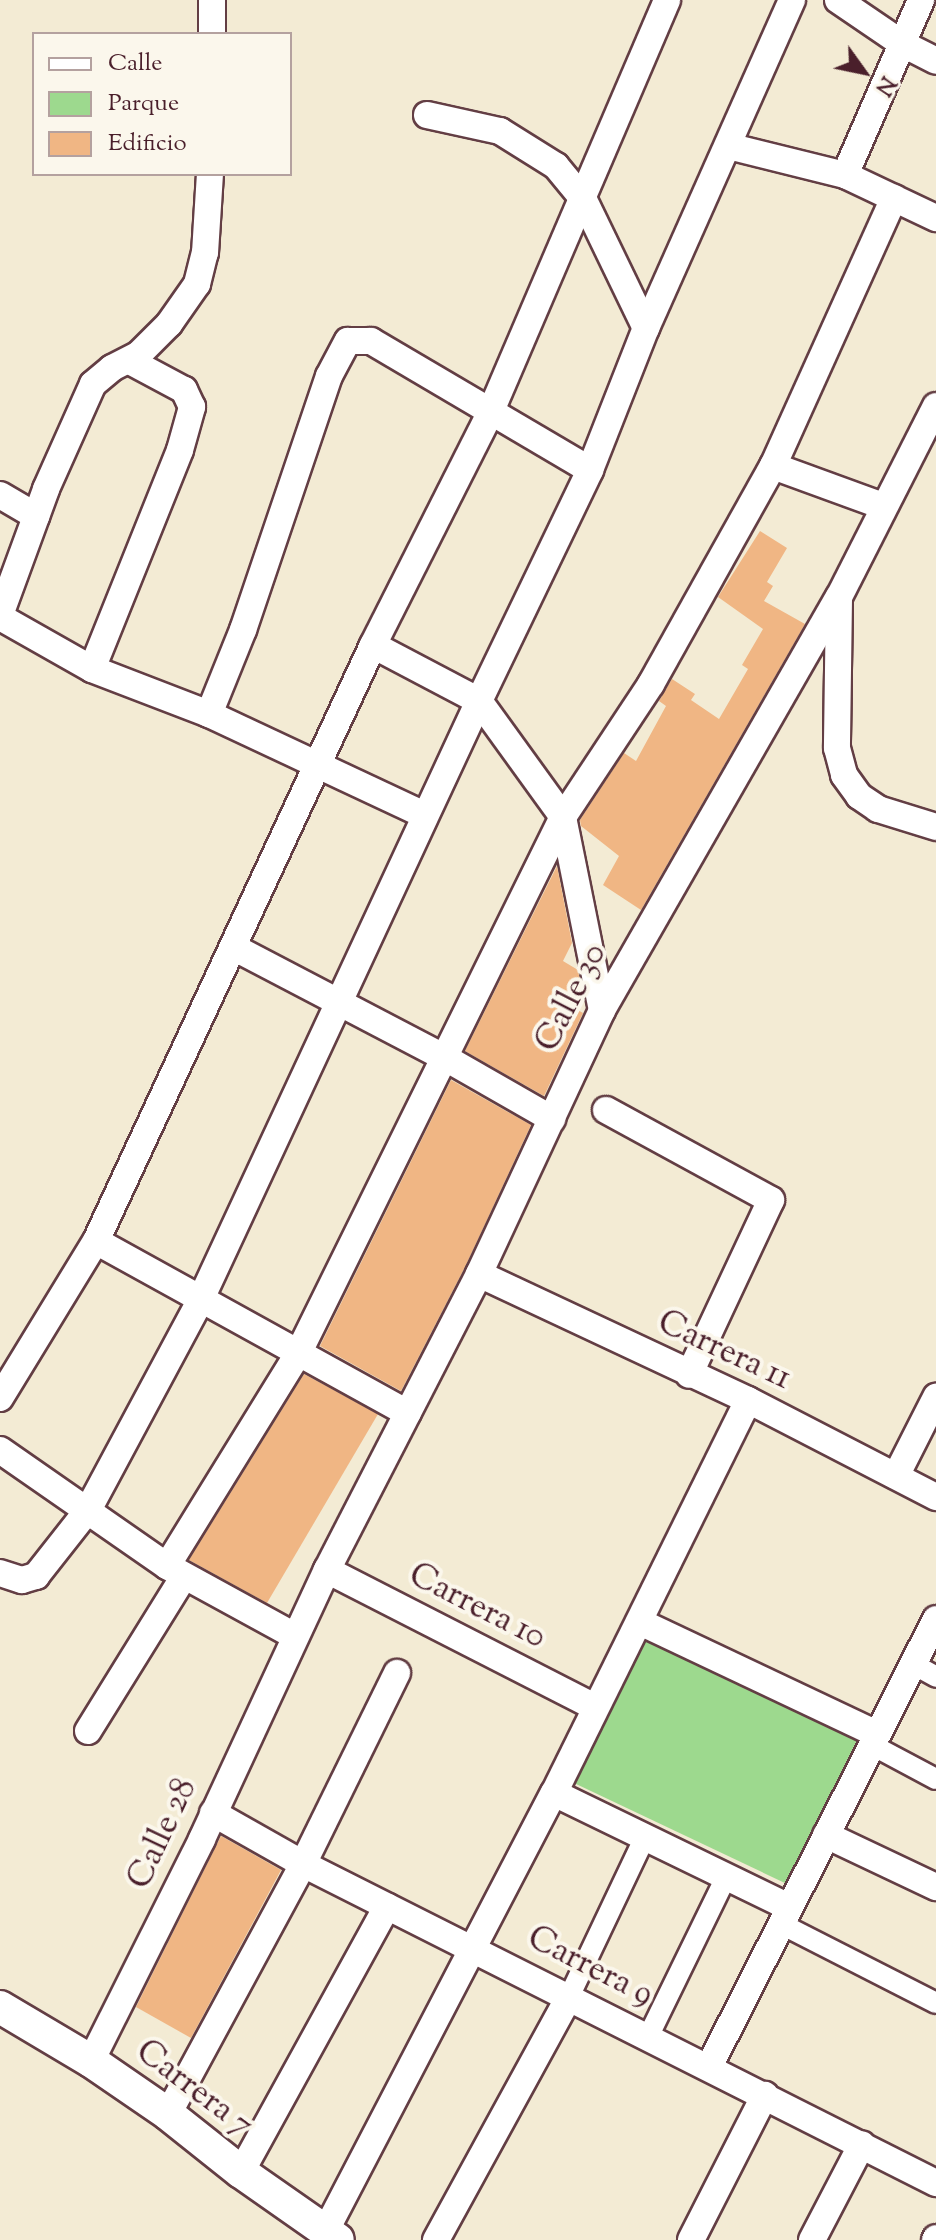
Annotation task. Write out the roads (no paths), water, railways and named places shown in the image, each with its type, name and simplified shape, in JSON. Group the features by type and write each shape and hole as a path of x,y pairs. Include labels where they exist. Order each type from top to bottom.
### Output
{"street":[{"path":"212,0 212,32"},
{"path":"0,1398 96,1241 235,948 373,645 491,411 584,200 667,0"},
{"path":"0,1573 22,1580 36,1576 88,1510 200,1301 425,815 590,470 646,328 792,0"},
{"path":"838,0 901,43 936,61"},
{"path":"845,175 921,0"},
{"path":"427,115 500,131 556,166 584,200 646,328"},
{"path":"728,146 845,175 936,218"},
{"path":"210,176 205,253 197,284 169,324 130,361 112,368 93,384 36,516 0,616 92,669 209,714 425,815"},
{"path":"88,1731 299,1352 442,1056 563,817 651,684 773,466 894,198"},
{"path":"209,714 243,630 329,376 348,341 371,341 590,470"},
{"path":"92,669 180,450 192,407 184,390 130,361"},
{"name":"Calle 30","path":"295,1636 479,1274 602,1010 839,597 936,406"},
{"path":"773,466 883,506"},
{"path":"0,495 36,516"},
{"path":"839,597 837,748 844,775 859,796 878,809 936,827"},
{"path":"373,645 479,701 563,817 602,1010"},
{"path":"235,948 442,1056 552,1119"},
{"path":"606,1110 771,1200 689,1375"},
{"path":"96,1241 408,1413"},
{"name":"Carrera 11","path":"479,1274 748,1400 936,1497"},
{"path":"896,1476 936,1397"},
{"path":"331,2236 640,1622 748,1400"},
{"path":"0,1450 176,1571 295,1636"},
{"name":"Carrera 10","path":"327,1570 595,1707"},
{"path":"709,2067 874,1740 924,1670 936,1619"},
{"path":"640,1622 874,1740 936,1779"},
{"name":"Calle 28","path":"91,2061 213,1813 295,1636"},
{"path":"168,2114 303,1864 397,1673"},
{"path":"554,1793 726,1877 785,1916 936,2003"},
{"name":"Carrera 9","path":"213,1813 303,1864 648,2037 862,2144 933,2174"},
{"path":"826,1835 936,1887"},
{"path":"436,2240 569,1997 645,1837"},
{"path":"648,2037 726,1877"},
{"path":"241,2172 387,1906"},
{"name":"Carrera 7","path":"0,2007 91,2061 168,2114 241,2172 331,2236"},
{"path":"691,2240 765,2095"},
{"path":"812,2240 862,2144"}]}
